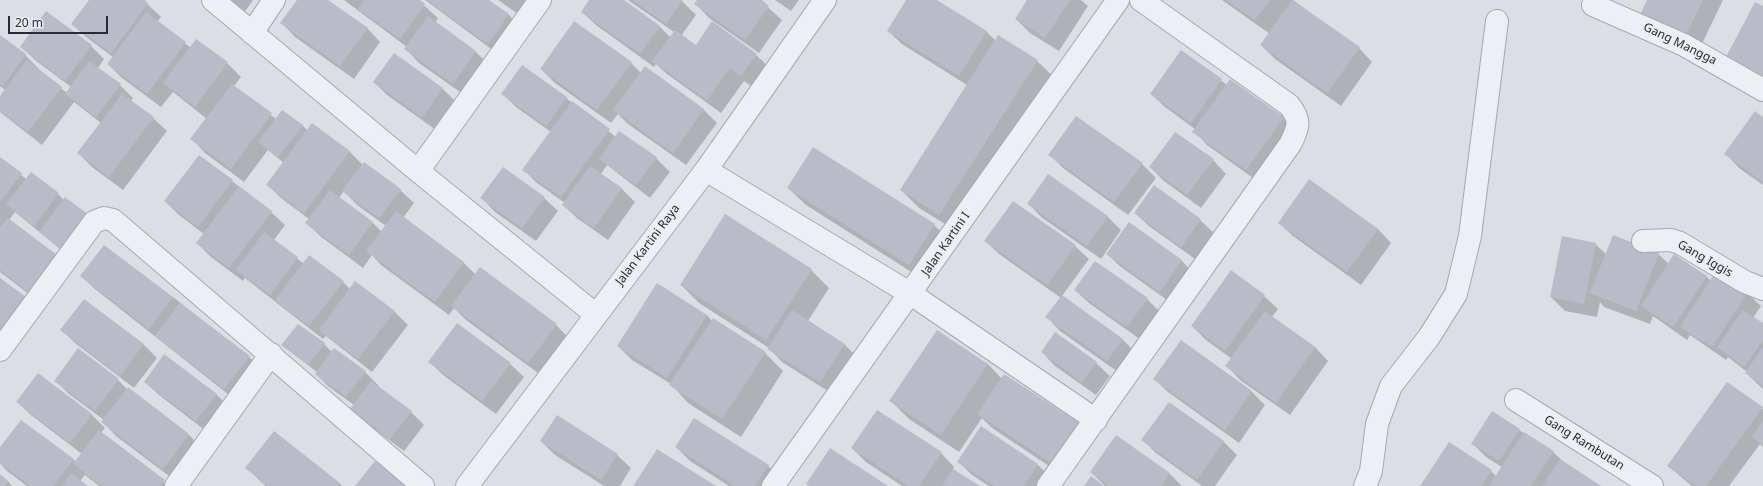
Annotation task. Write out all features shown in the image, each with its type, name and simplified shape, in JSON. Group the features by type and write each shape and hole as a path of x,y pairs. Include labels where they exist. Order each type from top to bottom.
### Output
{"street":[{"path":"213,0 418,171 595,314"},
{"path":"252,33 274,0"},
{"path":"418,171 540,0"},
{"name":"Jalan Kartini Raya","path":"467,486 595,314 706,170 825,0"},
{"name":"Jalan Kartini I","path":"773,486 911,294 1118,0"},
{"path":"1048,486 1291,143 1298,123 1297,114 1289,105 1141,0"},
{"name":"Gang Mangga","path":"1593,5 1684,45 1763,90"},
{"path":"1365,486 1371,471 1377,424 1391,386 1429,337 1456,294 1470,236 1497,21"},
{"path":"706,170 911,294 1096,420"},
{"path":"0,350 94,222 104,218 113,220 121,225 423,486"},
{"name":"Gang Iggis","path":"1644,241 1671,240 1680,243 1745,282 1763,290"},
{"path":"176,486 270,354"},
{"name":"Gang Rambutan","path":"1516,400 1652,486"}],"building":[{"path":"89,0 145,0 148,3 111,53 71,24"},
{"path":"297,0 328,0 368,28 340,66 280,23"},
{"path":"364,0 420,0 425,4 400,39 358,9"},
{"path":"426,0 489,0 509,14 488,44"},
{"path":"589,0 624,0 660,26 640,54 581,12"},
{"path":"632,0 683,0 666,24"},
{"path":"697,0 762,0 769,6 745,40 694,4"},
{"path":"906,0 937,0 987,31 959,76 887,31"},
{"path":"1027,0 1070,0 1045,38 1015,19"},
{"path":"1226,0 1270,0 1255,20"},
{"path":"1292,0 1360,47 1327,93 1260,45"},
{"path":"1647,0 1703,0 1683,41 1638,19"},
{"path":"1755,2 1763,6 1763,77 1726,57"},
{"path":"46,11 92,45 65,81 20,47"},
{"path":"146,12 186,42 147,94 107,64"},
{"path":"428,16 476,51 453,84 404,49"},
{"path":"574,21 632,62 597,110 540,69"},
{"path":"712,21 757,54 741,76 730,68 707,100 652,61 675,30 696,45"},
{"path":"0,35 26,54 3,86 0,84"},
{"path":"998,35 1038,60 939,215 900,190"},
{"path":"196,39 228,62 195,107 163,83"},
{"path":"1181,50 1222,79 1191,123 1150,94"},
{"path":"394,53 443,88 422,118 373,82"},
{"path":"27,60 62,87 28,132 0,111 0,96"},
{"path":"89,61 121,84 96,117 65,94"},
{"path":"522,65 567,97 546,126 501,94"},
{"path":"645,66 704,109 673,153 613,110"},
{"path":"1230,79 1284,117 1246,170 1192,132"},
{"path":"232,84 272,113 231,169 190,139"},
{"path":"122,94 154,117 109,177 77,153"},
{"path":"572,101 610,129 561,197 522,170"},
{"path":"282,110 303,125 278,157 258,142"},
{"path":"1755,111 1763,117 1763,182 1724,154"},
{"path":"1076,116 1143,163 1114,202 1048,155"},
{"path":"312,123 350,151 304,213 266,185"},
{"path":"619,131 657,157 636,185 599,159"},
{"path":"1175,132 1214,159 1187,195 1149,167"},
{"path":"813,147 935,224 909,265 787,188"},
{"path":"199,155 233,180 198,227 164,201"},
{"path":"0,157 22,173 0,202"},
{"path":"364,162 401,189 379,218 342,191"},
{"path":"590,166 622,188 594,228 562,205"},
{"path":"503,167 545,197 522,228 480,198"},
{"path":"31,172 59,193 34,226 6,204"},
{"path":"1048,174 1108,216 1087,246 1027,204"},
{"path":"1309,179 1378,229 1347,272 1278,223"},
{"path":"1154,185 1201,219 1181,247 1134,213"},
{"path":"239,186 272,211 229,268 196,243"},
{"path":"330,190 373,222 349,255 305,223"},
{"path":"65,197 89,215 62,249 39,232"},
{"path":"1013,201 1076,245 1047,285 984,241"},
{"path":"396,211 464,262 435,302 366,251"},
{"path":"725,214 812,269 766,340 680,285"},
{"path":"8,218 57,255 28,292 0,270 0,228"},
{"path":"1129,222 1182,260 1160,292 1106,254"},
{"path":"264,232 298,257 270,295 236,270"},
{"path":"1613,235 1659,253 1636,311 1590,293"},
{"path":"1562,236 1596,243 1584,304 1550,297"},
{"path":"104,245 173,297 149,329 80,276"},
{"path":"1674,254 1707,276 1673,327 1641,306"},
{"path":"309,255 344,281 309,326 275,300"},
{"path":"1095,261 1148,298 1127,327 1074,290"},
{"path":"480,267 557,324 528,363 451,306"},
{"path":"1231,270 1265,295 1225,351 1191,326"},
{"path":"1716,271 1748,292 1712,347 1680,327"},
{"path":"0,278 26,297 0,332"},
{"path":"355,281 395,311 358,359 319,330"},
{"path":"657,283 707,315 667,378 617,346"},
{"path":"1062,295 1123,339 1107,361 1045,317"},
{"path":"84,299 144,344 120,376 60,330"},
{"path":"180,303 250,356 224,389 155,336"},
{"path":"792,310 845,344 820,382 767,349"},
{"path":"1743,310 1763,323 1763,340 1744,367 1717,347"},
{"path":"1265,311 1315,347 1276,403 1225,366"},
{"path":"713,318 766,352 722,419 669,385"},
{"path":"457,323 511,363 482,401 428,362"},
{"path":"298,324 325,343 308,365 281,345"},
{"path":"937,330 988,364 941,435 889,401"},
{"path":"1055,332 1097,362 1082,382 1041,352"},
{"path":"1181,340 1252,391 1225,430 1153,379"},
{"path":"1763,347 1763,386 1745,373"},
{"path":"78,348 119,379 95,411 54,381"},
{"path":"334,348 366,371 346,397 315,374"},
{"path":"164,354 217,394 196,421 144,382"},
{"path":"38,373 92,414 70,443 16,402"},
{"path":"1004,374 1078,422 1051,463 977,414"},
{"path":"371,381 412,411 390,439 350,409"},
{"path":"1727,382 1763,407 1706,486 1696,486 1667,466"},
{"path":"128,387 189,434 163,469 101,422"},
{"path":"1169,402 1224,441 1197,480 1141,440"},
{"path":"877,410 942,452 919,486 908,486 851,448"},
{"path":"1492,411 1520,429 1499,461 1471,444"},
{"path":"557,415 618,454 601,480 540,441"},
{"path":"694,418 769,465 755,486 735,486 675,447"},
{"path":"21,420 74,459 53,486 30,486 0,463 0,447"},
{"path":"1763,421 1763,445 1751,437"},
{"path":"981,426 1038,464 1024,486 994,486 957,462"},
{"path":"99,430 165,480 160,486 102,486 73,464"},
{"path":"274,431 340,483 338,486 268,486 245,468"},
{"path":"1524,432 1554,451 1531,486 1489,486"},
{"path":"1116,435 1170,473 1161,486 1109,486 1090,472"},
{"path":"1449,442 1492,470 1481,486 1420,486"},
{"path":"830,448 888,486 809,486 806,484"},
{"path":"657,449 716,486 633,486"},
{"path":"1560,459 1601,486 1542,486"},
{"path":"375,461 408,486 355,486"},
{"path":"953,469 980,486 942,486"},
{"path":"71,473 88,486 62,486"},
{"path":"0,474 8,481 4,486 0,486"},
{"path":"1091,476 1104,486 1084,486"}]}
